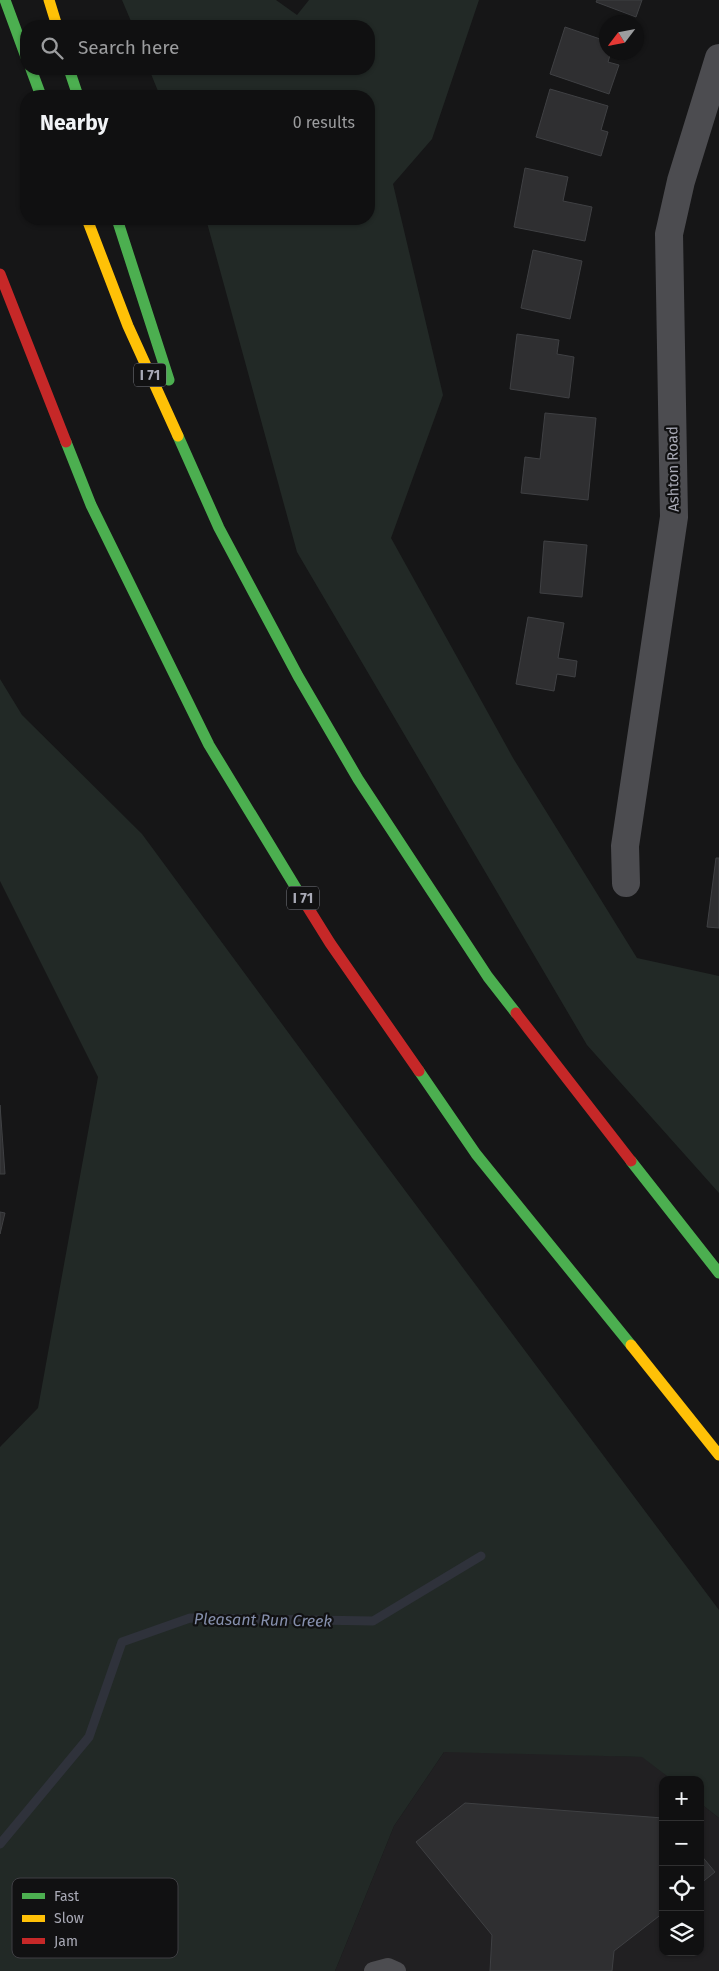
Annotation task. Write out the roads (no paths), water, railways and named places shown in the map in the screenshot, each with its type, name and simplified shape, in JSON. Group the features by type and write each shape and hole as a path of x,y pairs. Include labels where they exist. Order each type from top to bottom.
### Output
{"highway":[{"path":"5,0 20,41"},
{"path":"49,0 55,20"},
{"path":"33,75 39,90"},
{"path":"71,75 76,90"},
{"name":"I 71","path":"90,225 128,326 219,528 298,676 358,779 488,977 719,1273"},
{"path":"119,225 172,387"},
{"name":"I 71","path":"0,274 91,505 214,754 330,943 476,1154 719,1454"},
{"path":"181,416 219,528"}],"street":[{"name":"Ashton Road","path":"626,883 625,846 674,517 669,234 681,181 719,58"}],"lane":[{"path":"373,1971 388,1967 397,1971"}],"waterway":[{"name":"Pleasant Run Creek","path":"0,1844 89,1737 122,1642 190,1618 373,1621 481,1556"}]}
